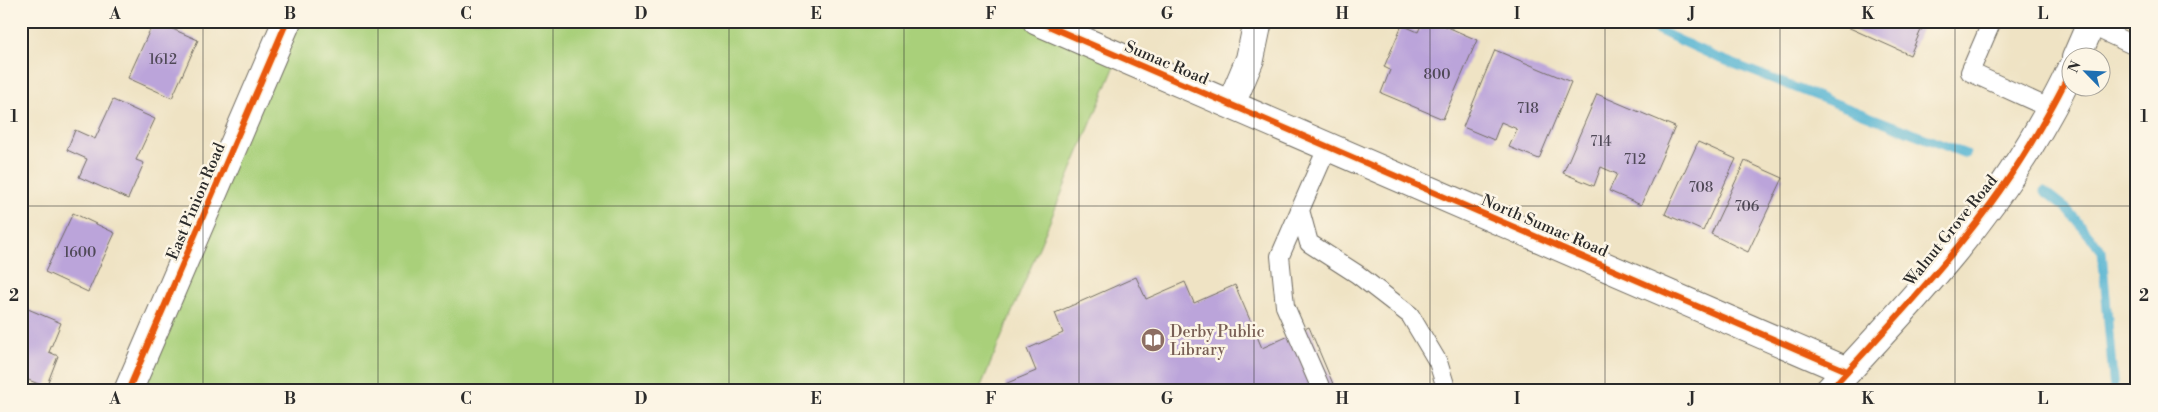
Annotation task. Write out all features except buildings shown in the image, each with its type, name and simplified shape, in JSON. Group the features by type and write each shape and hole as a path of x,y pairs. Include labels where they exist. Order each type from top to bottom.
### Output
{"street":[{"name":"East Pinion Road","path":"128,391 286,21"},
{"name":"Sumac Road","path":"1037,21 1231,104"},
{"path":"1231,104 1250,59 1258,21"},
{"path":"2080,48 2091,23"},
{"name":"Walnut Grove Road","path":"1829,391 1947,262 1984,214 2023,158 2060,91"},
{"name":"North Sumac Road","path":"1231,104 1847,371"}],"lane":[{"path":"1992,21 1970,72 2051,109"},
{"path":"2091,23 2137,47"},
{"path":"1322,391 1286,306 1280,256 1328,146"},
{"path":"1300,210 1309,243 1357,274 1410,315 1438,362 1447,391"}],"green space":[{"path":"287,21 1038,21 1119,56 979,391 128,391"}],"waterway":[{"path":"1638,21 1716,57 1966,154"},
{"path":"2044,191 2067,209 2102,251 2114,391"}],"cycle path":[{"path":"128,391 287,21"},
{"path":"1037,21 1847,371"},
{"path":"1829,391 1915,297 1968,233 2018,165 2060,92"}],"place":[{"name":"Derby Public Library","path":"1153,340"}]}
